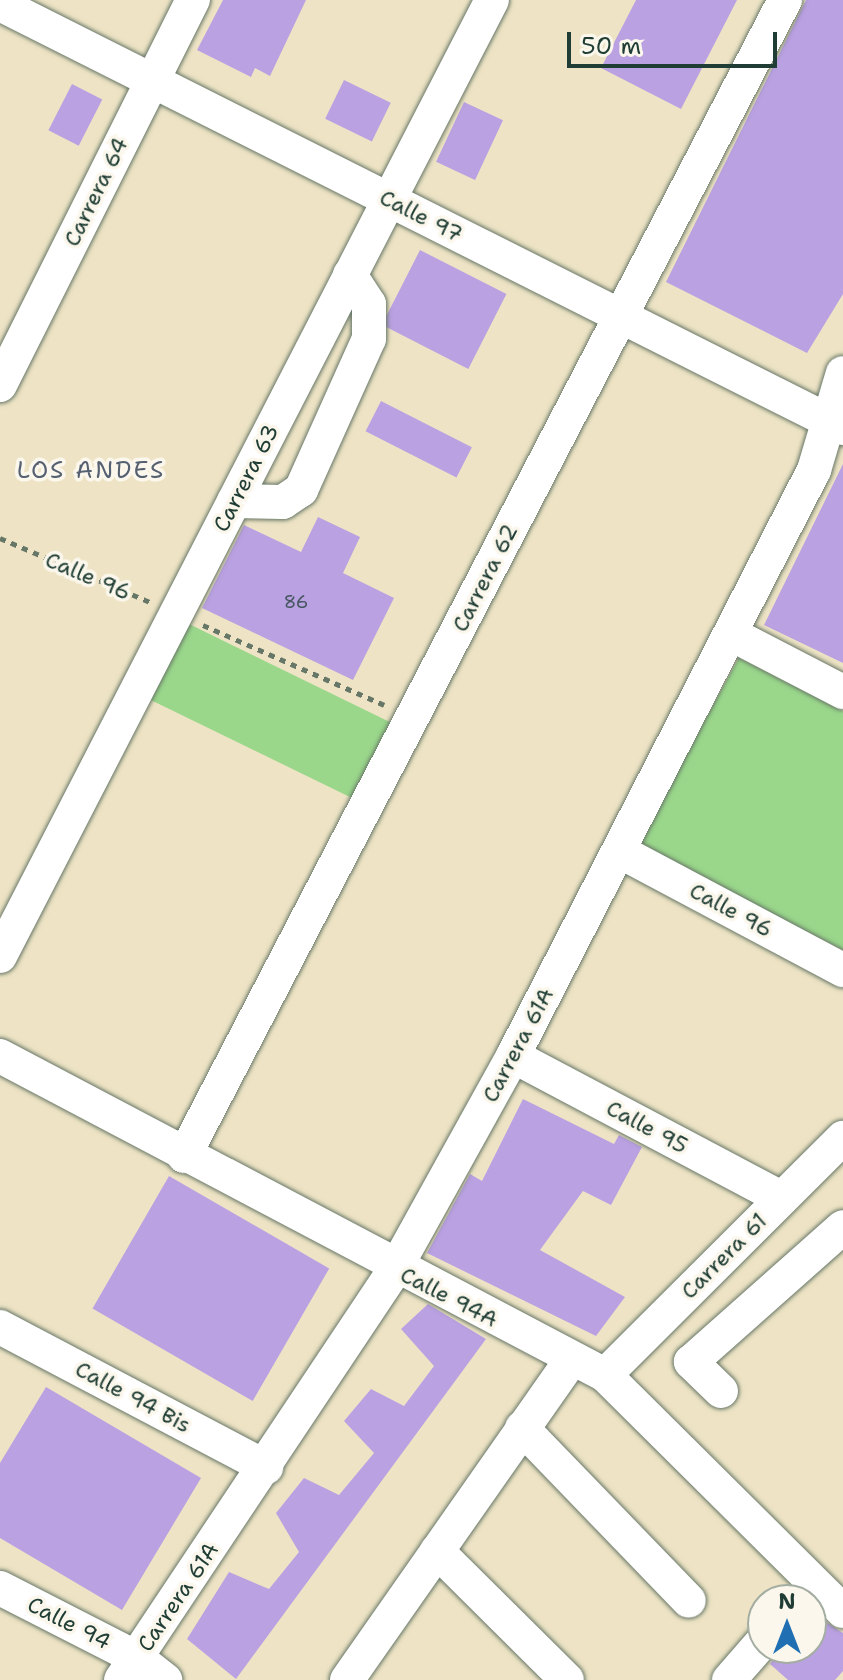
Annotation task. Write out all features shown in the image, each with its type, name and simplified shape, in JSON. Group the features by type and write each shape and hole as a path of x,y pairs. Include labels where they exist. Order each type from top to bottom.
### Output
{"street":[{"name":"Carrera 64","path":"0,385 193,0"},
{"name":"Carrera 63","path":"0,956 492,0"},
{"name":"Carrera 62","path":"184,1156 785,0"},
{"name":"Calle 97","path":"0,4 834,423"},
{"path":"234,501 283,502 301,490 369,339 369,304 350,275"},
{"name":"Carrera 61A","path":"129,1669 395,1269 513,1056 733,635 814,470 834,423 843,373"},
{"path":"733,635 843,692"},
{"name":"Calle 96","path":"619,851 843,970"},
{"name":"Calle 94A","path":"0,1056 395,1269 605,1375 799,1584"},
{"name":"Calle 95","path":"513,1056 781,1198"},
{"name":"Carrera 61","path":"605,1375 781,1198 839,1149"},
{"path":"721,1391 691,1362 843,1227"},
{"name":"Calle 94 Bis","path":"0,1327 266,1467"},
{"path":"359,1675 437,1551 571,1360"},
{"path":"522,1428 689,1601"},
{"path":"437,1551 567,1680"},
{"name":"Calle 94","path":"0,1588 129,1669 165,1680"},
{"path":"729,1680 747,1659"}],"path":[{"name":"Calle 96","path":"0,538 412,717"}],"green space":[{"path":"187,623 393,723 356,800 150,699"},
{"path":"739,658 843,711 843,950 636,846"}],"building":[{"path":"223,0 306,0 270,76 255,68 251,77 197,50"},
{"path":"636,0 737,0 681,109 601,68"},
{"path":"806,0 843,0 843,294 807,353 666,282"},
{"path":"344,80 391,103 372,141 325,119"},
{"path":"72,84 102,99 79,146 48,130"},
{"path":"464,102 503,120 475,180 436,162"},
{"path":"420,250 506,294 468,369 382,325"},
{"path":"381,401 472,447 456,478 366,431"},
{"path":"843,464 843,663 764,625"},
{"path":"318,517 360,537 343,573 394,598 353,680 202,608 244,525 301,552"},
{"path":"523,1099 614,1144 619,1135 642,1147 611,1205 583,1191 540,1250 625,1297 596,1336 427,1253 470,1174 482,1181"},
{"path":"169,1176 329,1268 253,1401 92,1309"},
{"path":"428,1304 486,1339 236,1679 187,1639 229,1572 269,1589 299,1552 276,1513 304,1478 339,1495 374,1453 344,1421 371,1389 404,1406 434,1366 401,1329"},
{"path":"46,1387 201,1478 122,1610 0,1538 0,1463"},
{"path":"827,1623 843,1633 843,1671 835,1680 788,1680 770,1664 827,1664"}],"district":[{"name":"LOS ANDES","path":"91,471"}]}
